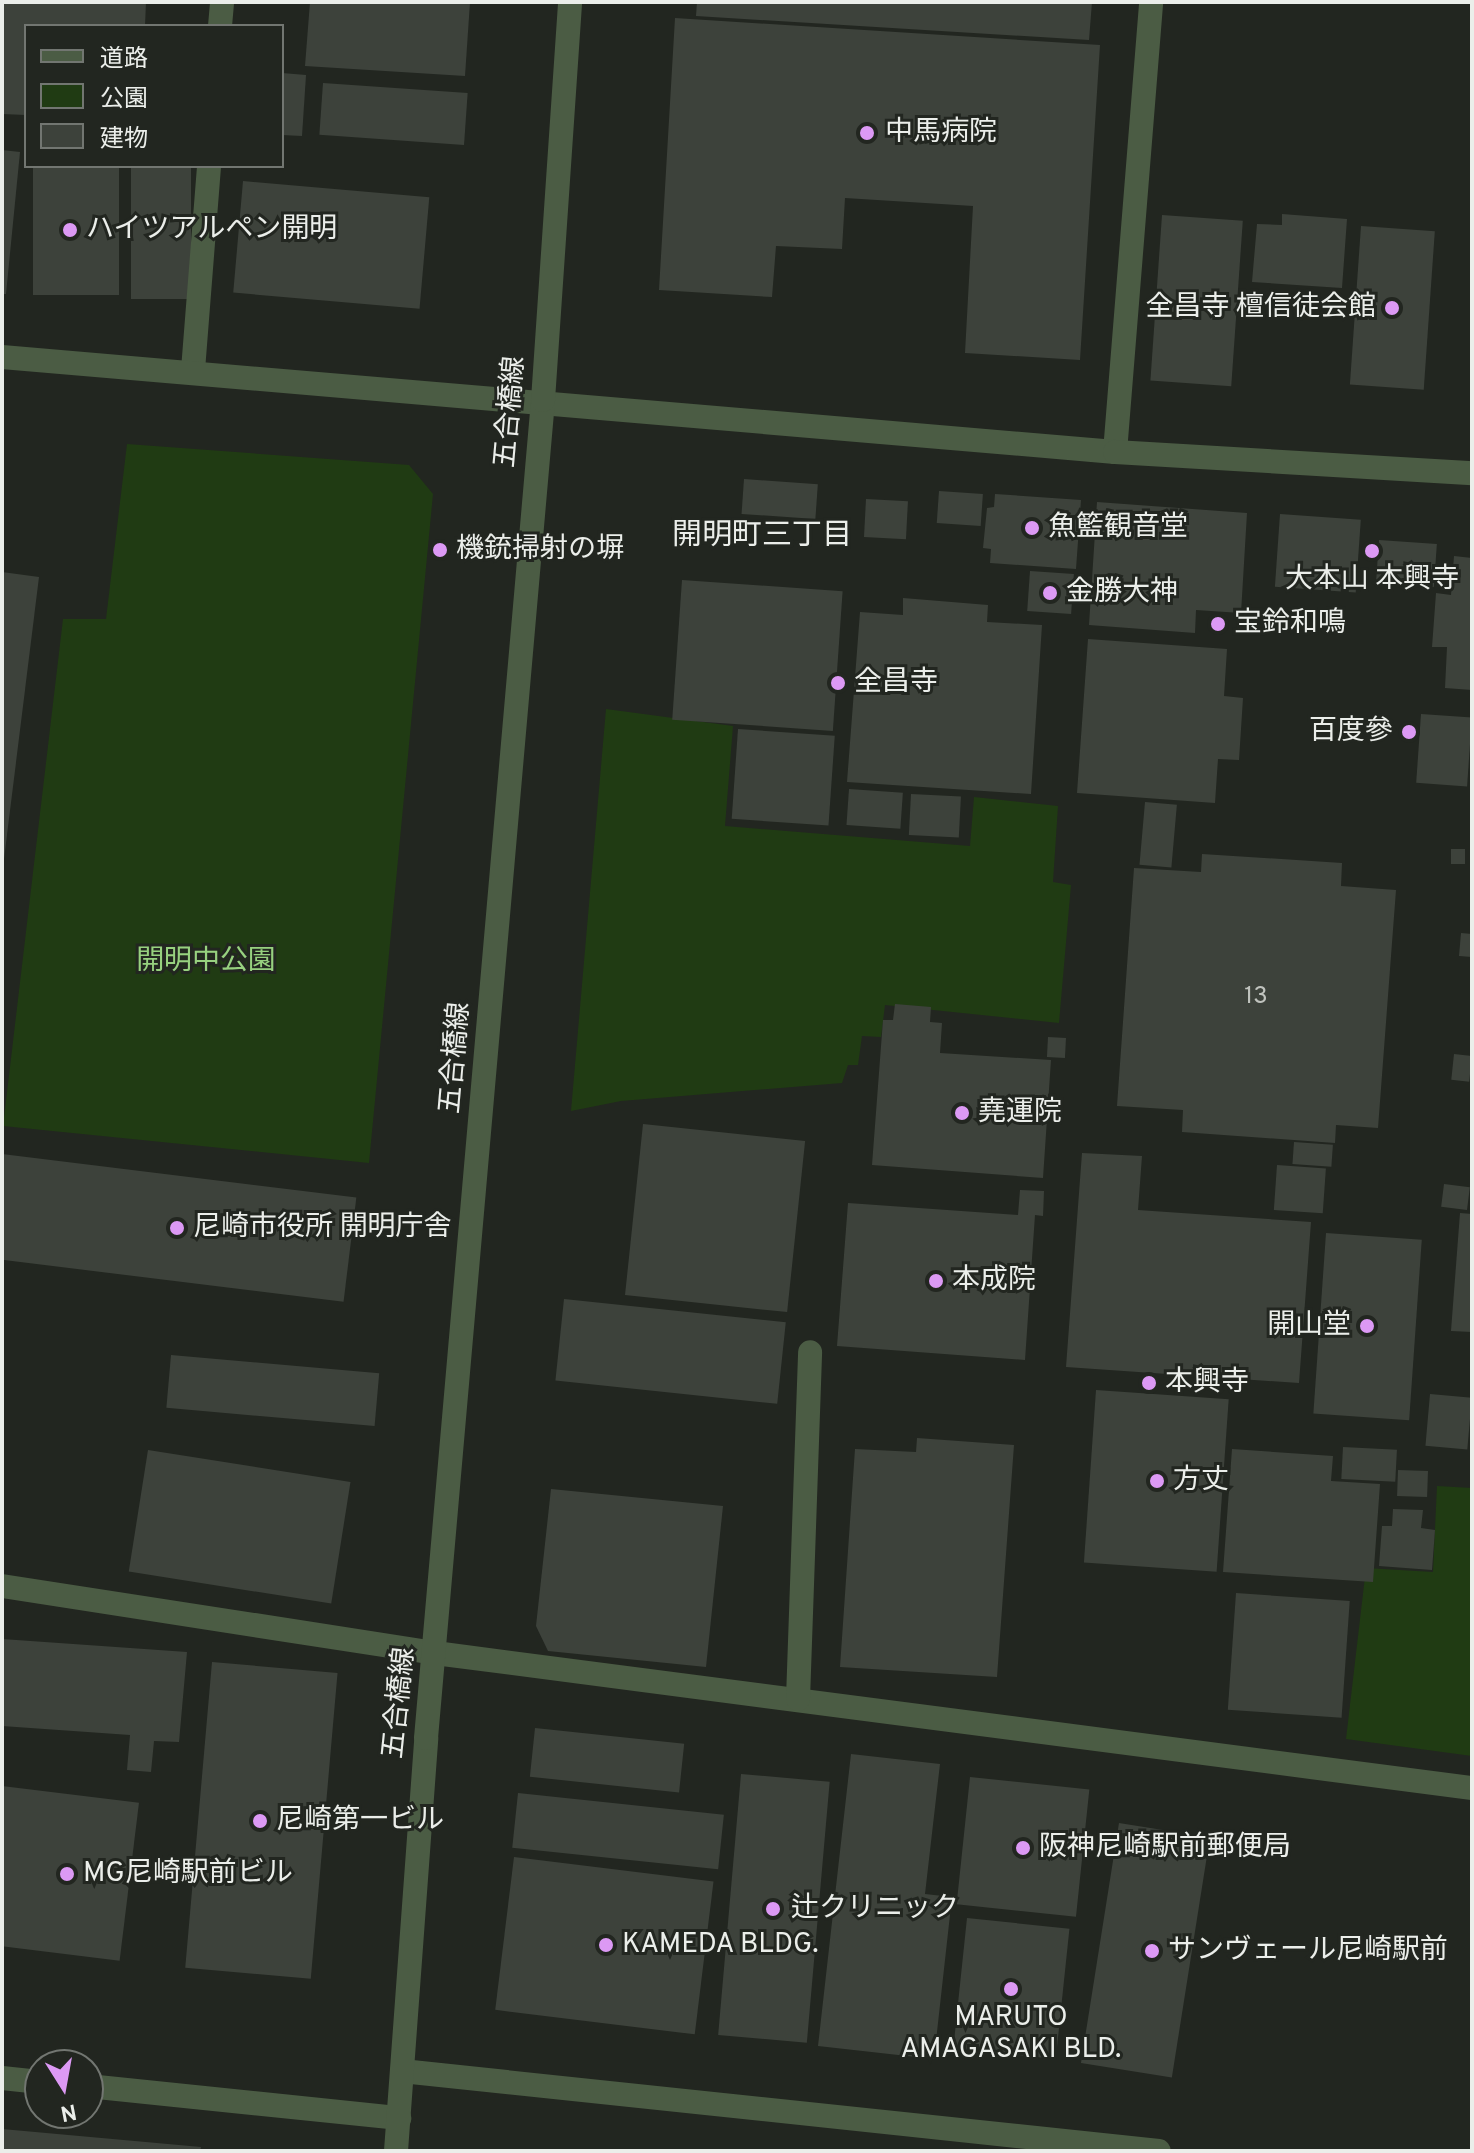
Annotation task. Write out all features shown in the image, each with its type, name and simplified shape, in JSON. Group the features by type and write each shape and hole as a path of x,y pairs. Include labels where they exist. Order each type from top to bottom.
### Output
{"street":[{"path":"220,24 222,2"},
{"name":"五合橋線","path":"396,2151 435,1653 543,400 570,2"},
{"path":"1115,452 1151,2"},
{"path":"193,370 209,168"},
{"path":"2,357 193,370 1115,452 1472,473"},
{"path":"798,1699 810,1352"},
{"path":"2,1586 435,1653 1472,1788"},
{"path":"402,2071 1159,2151"},
{"path":"2,2078 24,2080"},
{"path":"104,2088 399,2118"}],"green space":[{"name":"開明中公園","path":"127,444 409,465 433,494 369,1163 3,1126 63,619 106,619"},
{"path":"606,709 733,726 725,826 970,846 974,797 1058,806 1053,882 1071,885 1059,1023 885,1005 881,1037 862,1036 858,1065 848,1065 842,1083 621,1101 571,1111"},
{"path":"1437,1486 1472,1488 1472,1756 1346,1739 1366,1568 1433,1572"}],"building":[{"path":"2,2 146,2 145,24 24,24 24,115 2,114"},
{"path":"310,2 470,2 465,76 305,66"},
{"path":"697,2 1092,2 1089,40 696,16"},
{"path":"675,18 1100,45 1080,360 965,353 973,206 845,198 842,249 776,246 772,297 659,290"},
{"path":"284,73 306,75 302,136 284,135"},
{"path":"323,83 468,93 464,145 319,135"},
{"path":"2,150 20,152 6,294 2,294"},
{"name":"ハイツアルペン開明","path":"33,168 119,168 119,295 33,295"},
{"path":"131,168 191,168 191,299 131,299"},
{"path":"243,181 429,197 420,309 233,293"},
{"path":"1282,214 1347,219 1342,288 1252,282 1257,224 1282,225"},
{"path":"1162,215 1243,221 1231,386 1150,381"},
{"name":"全昌寺 檀信徒会館","path":"1361,226 1435,231 1424,390 1350,385"},
{"path":"744,479 818,484 815,519 742,514"},
{"path":"939,491 983,494 981,526 937,523"},
{"name":"魚籃観音堂","path":"995,494 1081,500 1076,569 990,563 991,549 983,548 987,508 994,507"},
{"path":"866,499 908,501 906,539 864,537"},
{"path":"1097,502 1247,513 1241,613 1196,610 1195,633 1089,625"},
{"path":"1280,514 1361,520 1356,592 1275,587"},
{"path":"1379,540 1437,544 1434,588 1376,584"},
{"path":"1454,556 1472,558 1472,690 1445,688 1447,647 1432,647 1436,593 1451,595"},
{"name":"金勝大神","path":"1030,571 1074,574 1071,614 1027,611"},
{"path":"2,572 39,577 4,859 2,859"},
{"path":"682,580 843,591 833,731 672,720"},
{"path":"903,598 988,605 987,622 1042,625 1031,794 847,782 860,612 903,615"},
{"path":"1088,639 1227,649 1224,696 1243,698 1239,760 1218,759 1215,803 1077,793"},
{"path":"1421,714 1472,718 1467,786 1416,783"},
{"path":"738,729 835,736 828,826 732,819"},
{"path":"849,789 903,793 900,829 846,825"},
{"path":"911,794 961,797 959,838 909,835"},
{"path":"1145,802 1177,805 1171,868 1140,865"},
{"path":"1451,849 1465,849 1465,864 1451,864"},
{"path":"1202,854 1342,863 1341,886 1396,890 1378,1128 1336,1125 1335,1143 1182,1132 1183,1110 1117,1106 1134,868 1201,872"},
{"path":"1461,933 1472,934 1472,957 1459,956"},
{"name":"堯運院","path":"895,1004 931,1007 930,1022 942,1023 940,1053 1051,1060 1043,1178 872,1165 883,1020 893,1020"},
{"path":"1048,1037 1066,1038 1065,1058 1047,1057"},
{"path":"1454,1054 1472,1056 1469,1082 1451,1080"},
{"path":"643,1124 805,1141 787,1312 625,1295"},
{"path":"1294,1142 1333,1145 1331,1167 1292,1164"},
{"path":"1082,1153 1142,1156 1138,1210 1311,1222 1299,1383 1066,1367"},
{"name":"尼崎市役所 開明庁舎","path":"2,1154 356,1198 344,1302 2,1260"},
{"path":"1277,1165 1326,1168 1323,1213 1274,1210"},
{"path":"1444,1184 1470,1187 1467,1210 1441,1207"},
{"name":"本成院","path":"1020,1190 1044,1191 1043,1216 1035,1215 1025,1360 837,1346 848,1203 1018,1215"},
{"path":"1460,1213 1472,1214 1472,1332 1451,1331"},
{"name":"開山堂","path":"1326,1233 1422,1240 1409,1420 1313,1414"},
{"path":"564,1299 786,1322 777,1404 555,1381"},
{"path":"171,1355 379,1373 375,1426 166,1408"},
{"name":"方丈","path":"1096,1390 1229,1399 1217,1572 1084,1563"},
{"path":"1430,1394 1472,1398 1467,1449 1425,1446"},
{"path":"917,1438 1014,1445 997,1677 840,1667 855,1449 916,1452"},
{"path":"1343,1447 1397,1450 1395,1482 1341,1479"},
{"path":"1232,1449 1333,1456 1331,1481 1380,1484 1373,1582 1223,1572"},
{"path":"148,1450 350,1482 331,1604 129,1571"},
{"path":"1398,1470 1428,1471 1427,1497 1397,1496"},
{"path":"551,1489 723,1506 706,1667 548,1651 536,1626"},
{"path":"1393,1509 1423,1510 1421,1528 1435,1530 1432,1570 1379,1566 1382,1526 1392,1526"},
{"path":"1236,1593 1350,1601 1342,1718 1228,1710"},
{"path":"2,1639 187,1652 179,1742 154,1741 151,1772 127,1770 130,1735 2,1726"},
{"name":"尼崎第一ビル","path":"212,1662 338,1673 311,1979 185,1968"},
{"path":"535,1728 684,1744 679,1792 530,1777"},
{"path":"851,1754 940,1764 925,1894 952,1897 934,2059 818,2046"},
{"name":"辻クリニック","path":"741,1774 830,1782 807,2043 718,2035"},
{"path":"970,1777 1089,1790 1076,1917 957,1904"},
{"name":"MG尼崎駅前ビル","path":"2,1786 139,1803 120,1961 2,1946"},
{"path":"518,1793 724,1815 718,1869 512,1848"},
{"name":"サンヴェール尼崎駅前","path":"1119,1823 1210,1837 1172,2077 1081,2063"},
{"name":"KAMEDA BLDG.","path":"514,1857 714,1881 695,2034 495,2010"},
{"name":"MARUTO AMAGASAKI BLD.","path":"967,1918 1069,1929 1056,2059 953,2048"},
{"path":"2,2129 201,2147 200,2151 2,2151"}],"place":[{"name":"中馬病院","path":"867,133"},
{"name":"ハイツアルペン開明","path":"70,230"},
{"name":"全昌寺 檀信徒会館","path":"1392,308"},
{"name":"魚籃観音堂","path":"1032,528"},
{"name":"機銃掃射の塀","path":"440,550"},
{"name":"大本山 本興寺","path":"1372,551"},
{"name":"金勝大神","path":"1050,593"},
{"name":"宝鈴和鳴","path":"1218,624"},
{"name":"全昌寺","path":"838,683"},
{"name":"百度參","path":"1409,732"},
{"name":"堯運院","path":"962,1113"},
{"name":"尼崎市役所 開明庁舎","path":"177,1228"},
{"name":"本成院","path":"936,1281"},
{"name":"開山堂","path":"1367,1326"},
{"name":"本興寺","path":"1149,1383"},
{"name":"方丈","path":"1157,1481"},
{"name":"尼崎第一ビル","path":"260,1821"},
{"name":"阪神尼崎駅前郵便局","path":"1023,1848"},
{"name":"MG尼崎駅前ビル","path":"67,1874"},
{"name":"辻クリニック","path":"773,1909"},
{"name":"KAMEDA BLDG.","path":"606,1945"},
{"name":"サンヴェール尼崎駅前","path":"1152,1951"},
{"name":"MARUTO AMAGASAKI BLD.","path":"1011,1989"}],"district":[{"name":"開明町三丁目","path":"762,537"}]}
